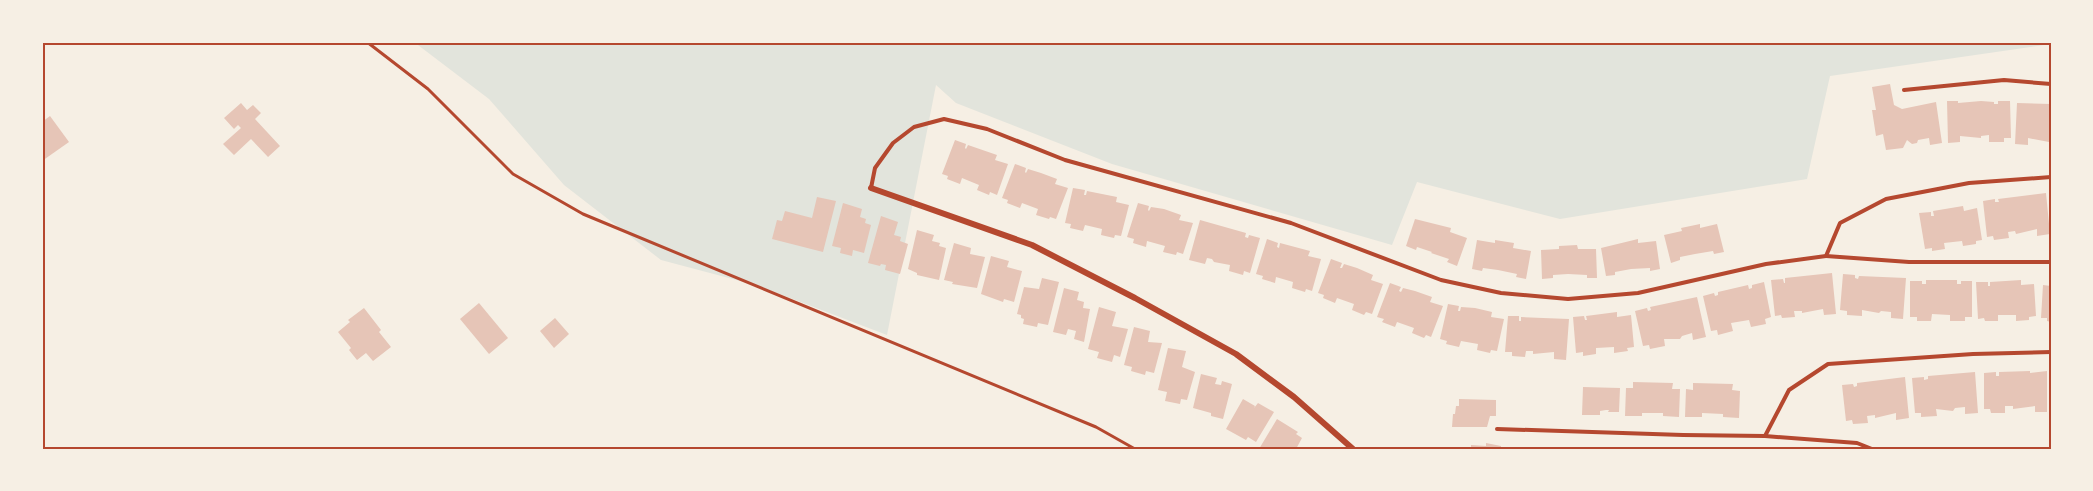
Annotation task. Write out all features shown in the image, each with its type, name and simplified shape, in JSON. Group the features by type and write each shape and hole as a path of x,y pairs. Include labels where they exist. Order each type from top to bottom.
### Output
{"street":[{"path":"871,188 1032,245 1135,298 1236,354 1294,397 1353,449"}],"lane":[{"path":"1904,90 2004,80 2051,84"},
{"path":"871,188 875,168 893,143 915,127 944,119 987,129 1065,160 1291,223 1441,280 1501,293 1568,299 1638,293 1766,264 1826,256 1909,262 2051,262"},
{"path":"1826,256 1840,223 1886,199 1969,183 2051,177"},
{"path":"1765,436 1790,390 1828,364 1973,354 2051,352"},
{"path":"1497,429 1765,436 1857,443 1872,449"}],"path":[{"path":"367,42 428,89 513,174 583,214 1096,427 1135,449"}],"shaded area":[{"path":"414,42 2051,42 2051,44 1830,76 1807,179 1560,219 1417,182 1392,245 1112,164 956,103 936,85 887,335 759,286 661,260 564,185 489,99"}],"building":[{"path":"1890,84 1894,105 1902,109 1936,102 1942,143 1930,145 1929,138 1912,144 1907,140 1903,148 1886,150 1883,134 1876,136 1872,110 1876,110 1872,87"},
{"path":"1947,101 1958,101 1958,103 1981,101 1998,104 1998,101 2010,101 2011,138 2004,138 2004,142 1989,142 1989,135 1981,136 1981,138 1960,136 1960,142 1948,143"},
{"path":"241,103 247,110 253,105 261,113 255,119 280,146 268,157 251,139 234,155 223,144 241,128 238,125 234,129 224,118"},
{"path":"2017,103 2051,104 2051,139 2049,142 2028,138 2028,145 2015,144"},
{"path":"50,116 69,142 42,161 42,122"},
{"path":"955,140 966,144 966,149 968,145 997,155 995,160 1008,164 997,195 990,192 989,195 977,190 979,185 962,178 960,184 947,179 948,176 942,174"},
{"path":"1015,164 1026,168 1026,173 1028,169 1057,179 1055,184 1068,188 1056,219 1036,215 1038,209 1022,203 1020,208 1007,203 1008,200 1002,198"},
{"path":"1073,188 1085,190 1084,195 1087,191 1117,197 1116,202 1129,205 1121,236 1115,235 1114,238 1101,235 1102,229 1085,225 1083,231 1070,228 1071,224 1065,223"},
{"path":"2046,193 2050,234 2037,236 2037,229 2016,234 2015,231 2008,232 2009,238 1994,240 1993,236 1987,237 1983,201 1995,199 1995,202 1999,202 1998,199"},
{"path":"817,197 836,201 823,252 772,239 777,220 782,221 785,211 812,218"},
{"path":"843,203 862,209 860,217 866,219 865,223 871,225 864,253 853,250 852,256 840,253 841,248 832,246"},
{"path":"1138,203 1149,206 1149,211 1151,207 1164,209 1181,215 1179,220 1193,223 1183,254 1163,252 1165,246 1147,241 1146,247 1133,243 1134,239 1127,237"},
{"path":"1963,206 1964,211 1977,208 1982,240 1976,241 1976,244 1963,246 1962,241 1944,243 1945,249 1932,251 1932,248 1925,249 1919,213 1931,212 1931,216 1934,216 1933,211"},
{"path":"881,216 898,222 894,235 901,237 900,241 908,244 900,274 885,270 886,265 868,263"},
{"path":"1415,219 1451,228 1450,232 1467,238 1457,266 1447,262 1449,259 1432,252 1406,246"},
{"path":"1200,220 1246,233 1245,237 1248,238 1249,235 1260,238 1250,273 1244,271 1243,275 1229,271 1230,265 1214,262 1212,259 1207,258 1205,264 1189,260"},
{"path":"1700,224 1700,228 1717,224 1724,252 1714,254 1713,251 1680,257 1680,260 1671,263 1664,235"},
{"path":"917,230 934,235 932,241 946,248 939,280 917,275 908,269"},
{"path":"1267,239 1278,243 1279,248 1280,243 1310,251 1308,256 1321,259 1312,291 1306,289 1305,292 1292,288 1293,282 1276,277 1275,283 1262,279 1263,276 1256,274"},
{"path":"1638,239 1638,243 1656,241 1660,269 1650,271 1650,268 1631,269 1606,276 1601,248"},
{"path":"1477,240 1514,243 1513,248 1531,251 1526,279 1516,277 1517,274 1498,270 1472,269"},
{"path":"954,243 971,248 970,254 985,257 977,288 952,284 953,282 944,280"},
{"path":"1577,245 1578,249 1596,249 1597,278 1568,274 1553,275 1553,278 1542,279 1541,250"},
{"path":"991,256 1009,261 1007,267 1022,271 1014,302 1004,299 1003,302 981,294"},
{"path":"1331,259 1342,263 1340,268 1344,264 1357,268 1373,275 1371,280 1383,284 1372,314 1366,312 1364,315 1352,310 1354,304 1337,298 1335,303 1318,293"},
{"path":"1832,273 1836,314 1824,315 1823,309 1802,313 1802,311 1794,311 1795,317 1775,316 1771,280 1783,279 1785,283 1785,278"},
{"path":"1843,274 1855,275 1858,279 1859,276 1906,278 1903,319 1891,318 1891,312 1881,311 1879,313 1862,310 1862,316 1847,315 1847,311 1840,310"},
{"path":"1042,278 1059,282 1048,325 1038,323 1037,327 1023,324 1024,319 1017,314 1024,287 1039,289"},
{"path":"1926,280 1957,280 1957,284 1961,284 1961,281 1972,281 1972,317 1965,317 1965,321 1950,321 1950,315 1932,314 1931,321 1917,321 1917,317 1910,317 1910,281 1922,281 1922,284 1926,284"},
{"path":"2021,280 2021,285 2034,284 2036,316 2029,317 2029,320 2016,321 2016,315 1998,315 1998,321 1978,319 1976,282 1988,282 1990,286 1990,282"},
{"path":"1764,282 1771,317 1765,319 1766,324 1751,327 1749,320 1731,323 1733,331 1718,335 1717,330 1711,331 1703,296 1714,293 1715,296 1718,292 1748,285 1749,289 1752,285"},
{"path":"1390,283 1401,287 1399,291 1401,292 1403,288 1432,297 1430,302 1443,306 1431,337 1426,335 1424,338 1412,333 1414,328 1397,322 1395,327 1382,322 1384,319 1377,317"},
{"path":"2043,285 2051,286 2051,322 2047,321 2047,318 2041,318"},
{"path":"1064,288 1079,292 1077,300 1084,302 1083,308 1090,309 1084,342 1074,339 1076,331 1068,329 1066,335 1053,332"},
{"path":"1697,297 1706,337 1693,340 1692,333 1680,339 1664,339 1665,346 1650,349 1649,345 1643,346 1635,311 1647,308 1648,311 1651,310 1650,307"},
{"path":"479,303 508,338 489,354 460,319"},
{"path":"1448,304 1459,306 1458,311 1461,307 1475,308 1492,312 1491,317 1504,319 1497,351 1491,350 1490,353 1477,350 1478,344 1461,341 1459,347 1446,344 1447,341 1440,339"},
{"path":"1099,307 1116,312 1112,326 1128,329 1120,357 1114,355 1112,362 1097,358 1099,352 1088,349"},
{"path":"364,308 391,347 373,361 366,353 357,360 338,332 350,322 348,320"},
{"path":"1617,312 1617,317 1631,315 1634,347 1627,348 1628,351 1614,353 1614,347 1596,348 1596,354 1583,356 1583,352 1576,353 1573,317 1584,316 1587,320 1586,316"},
{"path":"1508,316 1519,316 1519,321 1521,317 1569,319 1566,360 1554,359 1554,352 1533,354 1533,351 1526,351 1525,357 1512,356 1512,352 1505,352"},
{"path":"555,318 569,334 554,348 540,331"},
{"path":"1134,327 1150,331 1148,342 1162,343 1154,373 1146,371 1145,375 1131,371 1132,367 1124,365"},
{"path":"1168,348 1186,351 1182,367 1195,372 1187,400 1181,399 1180,404 1165,401 1167,392 1158,390"},
{"path":"2030,371 2030,373 2047,371 2047,412 2035,412 2035,406 2013,409 2013,406 2005,406 2005,413 1991,413 1990,409 1984,409 1984,373 1996,372 1996,376 1999,376 1999,372"},
{"path":"1975,372 1978,413 1965,414 1965,407 1955,408 1953,411 1936,409 1937,416 1921,417 1921,413 1915,413 1912,378 1924,377 1924,380 1928,379 1928,376"},
{"path":"1201,374 1217,378 1215,384 1221,385 1222,381 1232,384 1223,419 1193,408"},
{"path":"1905,377 1909,418 1896,420 1896,413 1875,418 1875,415 1867,416 1868,423 1853,424 1852,420 1846,421 1842,385 1853,384 1854,387 1857,383"},
{"path":"1633,382 1673,383 1672,389 1680,389 1679,417 1663,416 1663,413 1625,416 1626,388 1633,388"},
{"path":"1693,383 1733,384 1732,390 1740,391 1739,418 1723,417 1723,414 1702,413 1702,417 1685,417 1686,389 1693,390"},
{"path":"1583,387 1620,388 1619,412 1606,410 1600,411 1600,415 1582,415"},
{"path":"1243,399 1255,406 1254,408 1258,403 1274,412 1256,442 1248,437 1246,440 1226,429"},
{"path":"1459,399 1496,400 1496,416 1490,416 1487,427 1452,427 1453,414 1455,414 1456,406 1459,406"},
{"path":"1277,419 1298,432 1296,434 1302,438 1296,449 1259,449"},
{"path":"1486,443 1501,446 1501,449 1471,449 1471,445 1486,446"}]}
